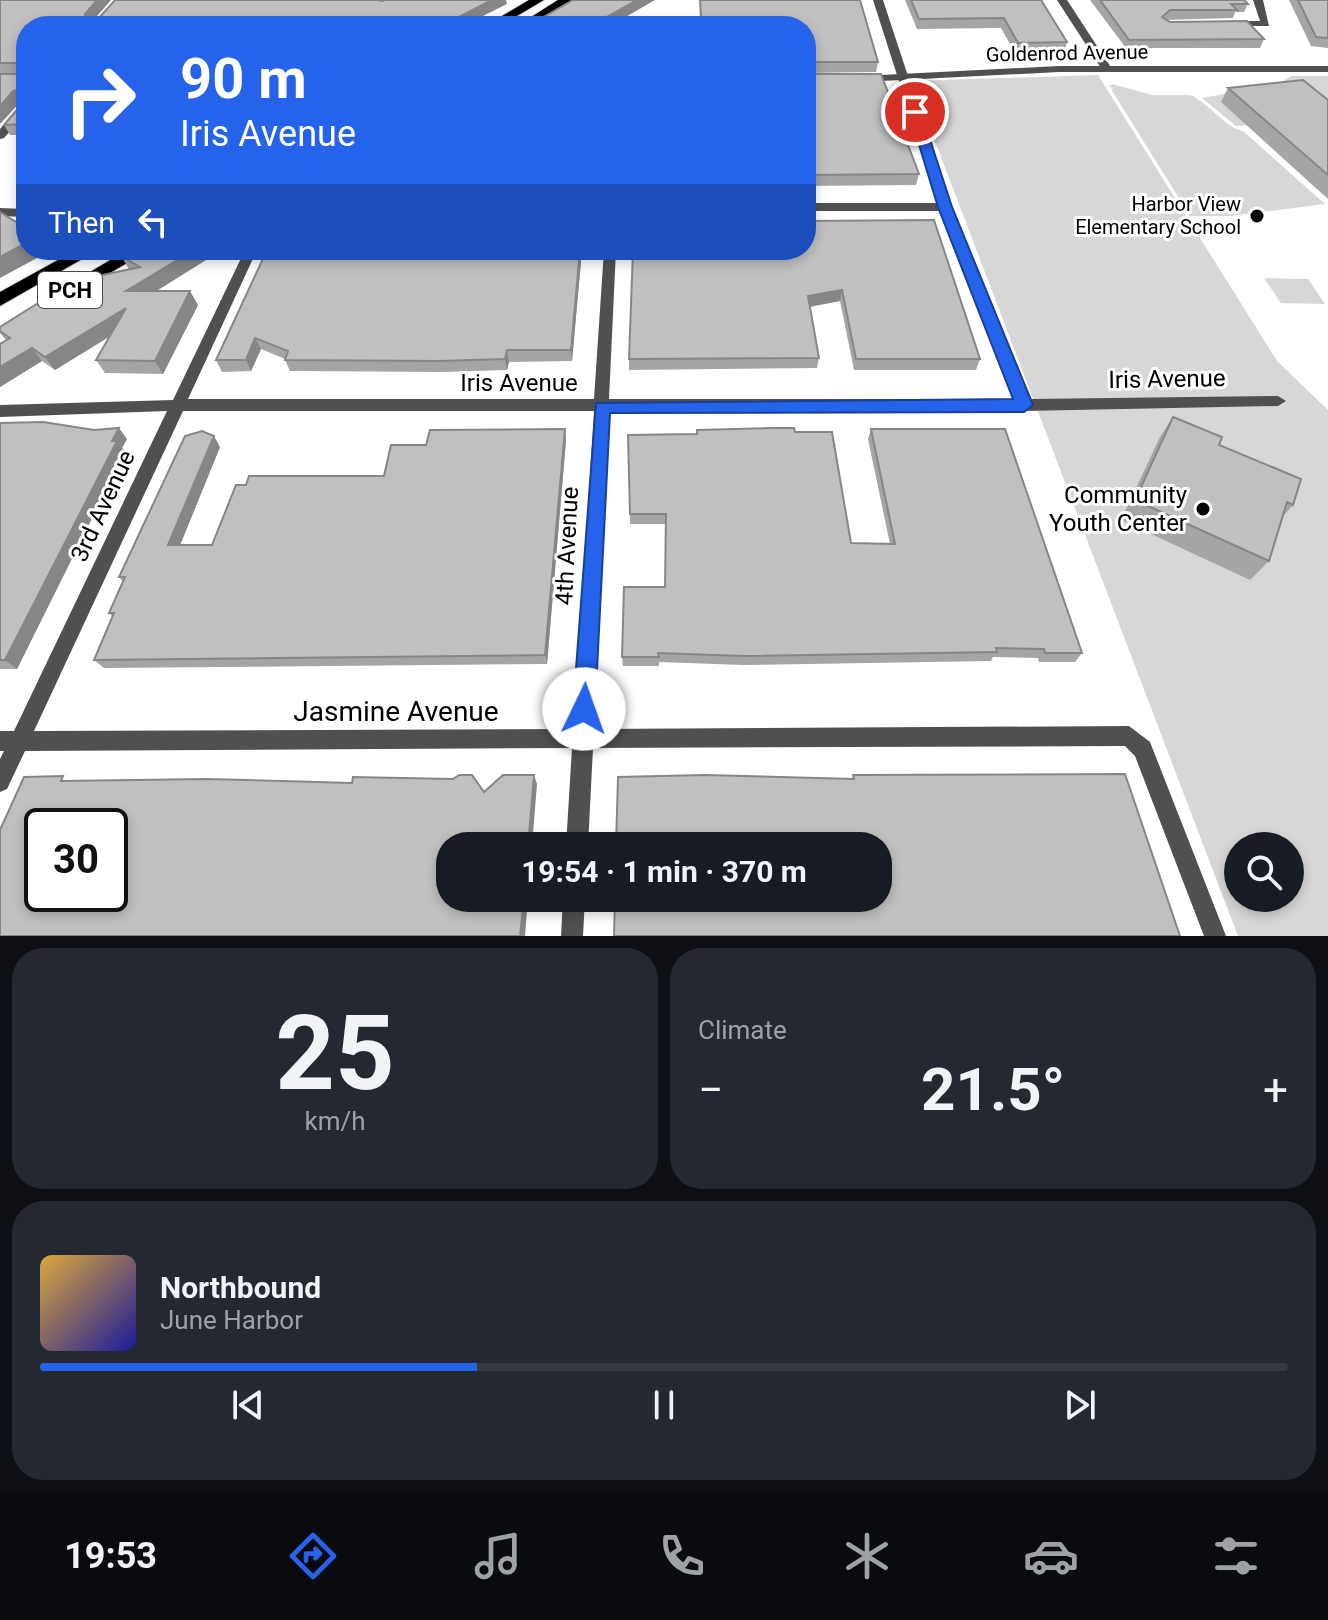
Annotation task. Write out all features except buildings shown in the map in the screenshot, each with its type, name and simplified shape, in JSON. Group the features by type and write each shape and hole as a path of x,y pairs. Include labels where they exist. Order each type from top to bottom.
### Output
{"highway":[{"path":"540,16 567,0"},
{"path":"506,16 529,1"},
{"name":"PCH","path":"0,300 70,260"},
{"name":"PCH","path":"51,301 123,260"}],"street":[{"path":"878,0 945,207 1024,405"},
{"path":"1062,0 1107,69"},
{"path":"1223,24 1266,24 1258,0"},
{"name":"Goldenrod Avenue","path":"850,79 1107,69 1328,69"},
{"path":"0,136 16,118"},
{"path":"816,207 945,207"},
{"name":"3rd Avenue","path":"0,782 10,742 246,260"},
{"name":"4th Avenue","path":"578,832 609,260"},
{"name":"Iris Avenue","path":"0,411 176,405 602,407 1278,401"},
{"name":"Jasmine Avenue","path":"10,742 1129,736 1143,749 1215,936"},
{"path":"572,936 573,912"}],"shaded area":[{"path":"1098,75 1277,361 1328,410 1328,936 1238,936 1229,912 1304,912 1304,832 1224,832 1224,899 912,81"},
{"path":"1291,76 1328,76 1328,119 1236,126 1202,98 1279,84"},
{"path":"1112,84 1152,95 1190,95 1243,131 1325,204 1229,216 1190,216 1111,89 1114,88 1109,87"},
{"path":"1264,278 1308,279 1325,304 1281,303"}],"place":[{"name":"Harbor View Elementary School","path":"1257,216"},
{"name":"Community Youth Center","path":"1203,509"}],"route":[{"path":"584,709 602,407 1024,405 945,207 915,112"}]}
